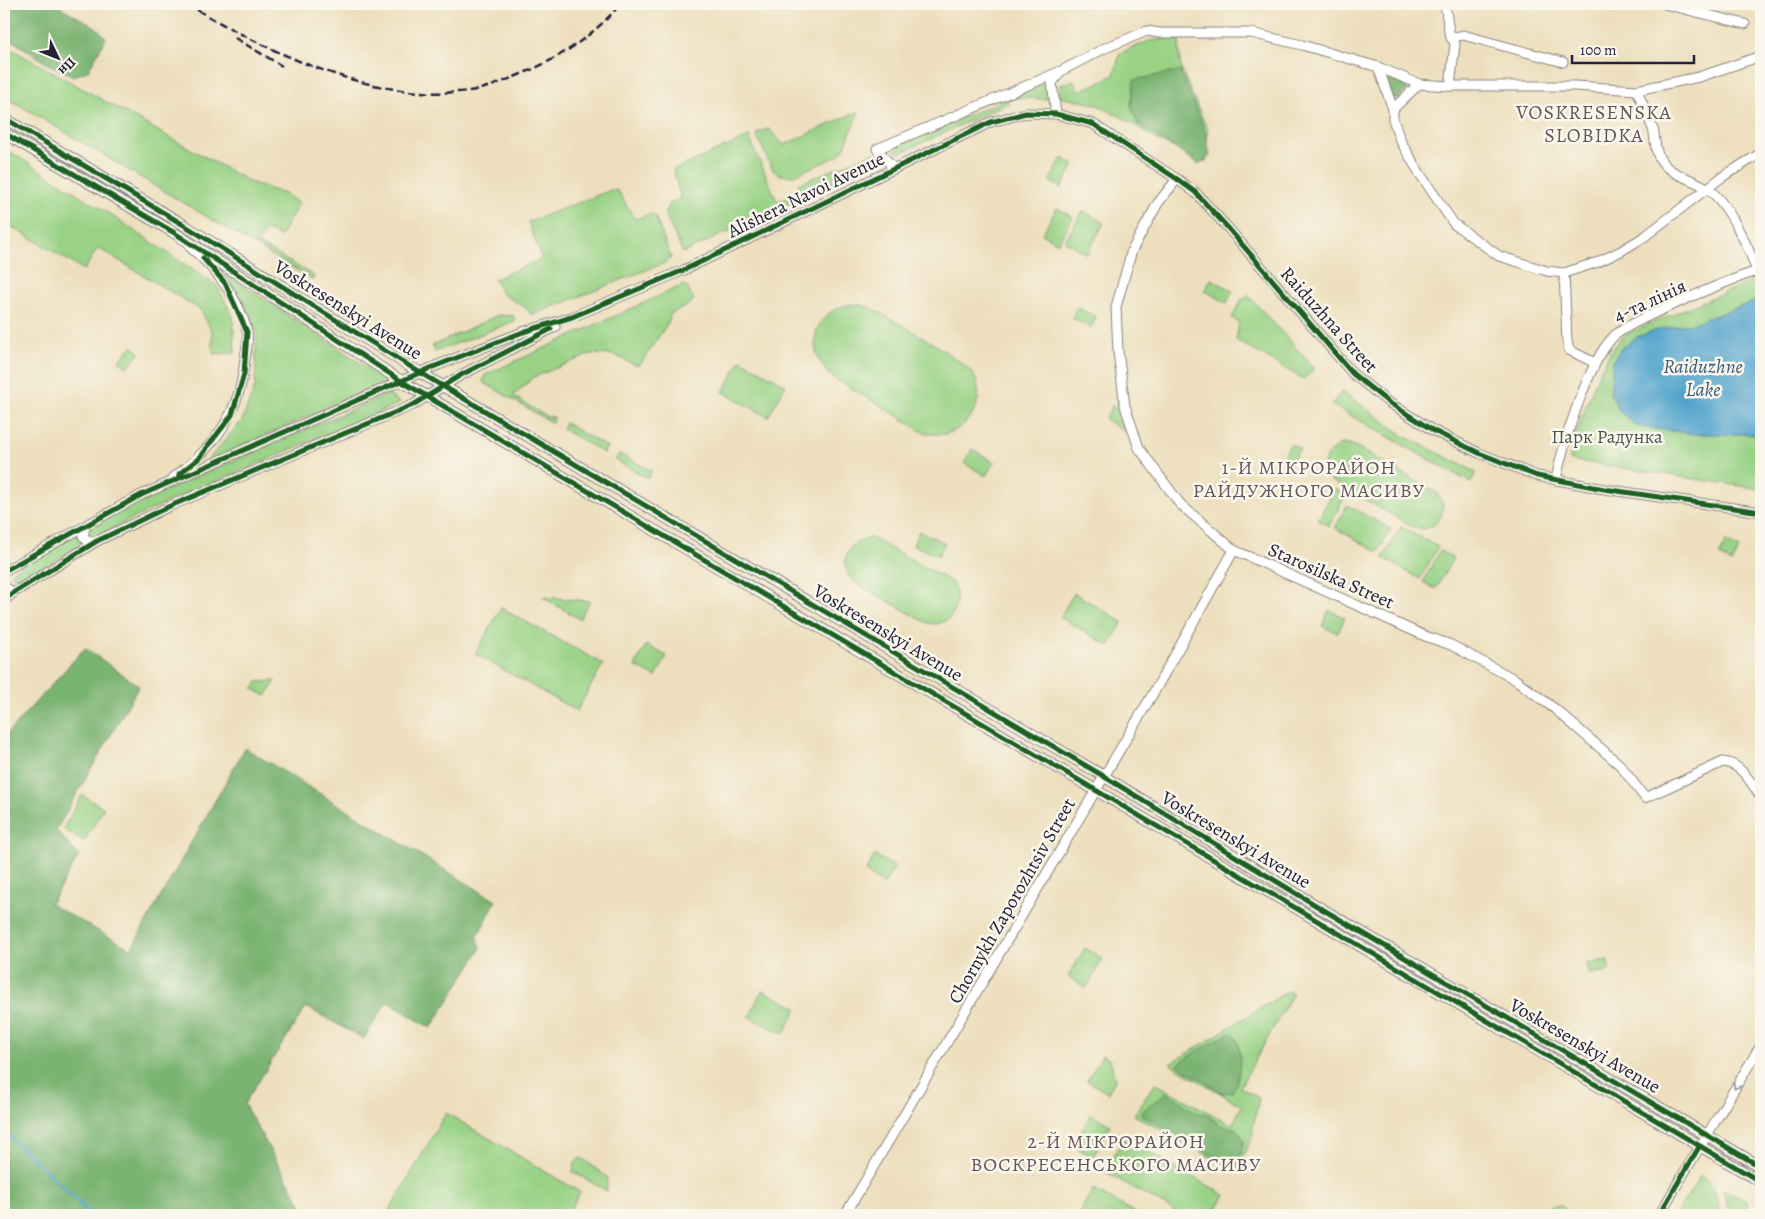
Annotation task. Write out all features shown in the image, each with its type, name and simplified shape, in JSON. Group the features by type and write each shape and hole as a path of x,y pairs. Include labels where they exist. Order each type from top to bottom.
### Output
{"main road":[{"name":"Voskresenskyi Avenue","path":"4,118 184,225 443,387 1103,777 1322,909 1761,1167"},
{"name":"Voskresenskyi Avenue","path":"4,133 172,232 401,381 1761,1182"}],"street":[{"path":"1445,4 1451,38 1455,44 1450,86"},
{"path":"1664,4 1745,24"},
{"path":"894,168 878,149 1061,70 1105,48 1148,30 1159,33 1251,33 1378,67 1419,84 1450,86 1575,86 1637,90 1699,77 1761,56"},
{"path":"1451,38 1463,35 1563,62"},
{"path":"1378,67 1393,109 1393,119 1400,140 1420,174 1454,224 1499,256 1539,269 1564,273 1598,262 1644,238 1707,188 1761,153"},
{"path":"1056,114 1052,83 1061,70"},
{"path":"1393,109 1419,84"},
{"path":"1637,90 1654,131 1655,149 1660,159 1678,174 1707,188 1718,197 1759,270"},
{"name":"Alishera Navoi Avenue","path":"4,571 91,521 162,487 419,372 514,336 572,317 758,236 991,122 1026,113 1056,114"},
{"name":"Raiduzhna Street","path":"1056,114 1093,124 1177,178 1195,192 1360,380 1388,402 1434,431 1479,453 1538,476 1761,512"},
{"name":"Starosilska Street","path":"1177,178 1158,203 1132,250 1116,307 1120,373 1125,406 1139,448 1180,504 1234,550 1451,645 1516,680 1555,709 1620,765 1645,798 1723,762 1730,762 1742,771 1761,797"},
{"path":"162,487 198,459 232,415 244,374 247,332 225,283 212,266 172,232"},
{"name":"4-та лінія","path":"1556,480 1561,455 1595,363 1613,336 1622,329 1759,270"},
{"path":"1564,273 1569,350 1595,363"},
{"name":"Alishera Navoi Avenue","path":"4,601 13,593 97,541 170,506 429,397 461,375 529,342 572,317"},
{"path":"91,521 85,528 83,536 89,542 97,541"},
{"name":"Chornykh Zaporozhtsiv Street","path":"846,1215 1096,790 1234,550"},
{"path":"4,586 13,593"},
{"path":"1659,1215 1761,1044"}],"green space":[{"path":"4,4 55,4 97,28 106,38 88,71 73,76 46,63 4,35"},
{"path":"1172,38 1179,40 1182,71 1208,131 1206,162 1159,141 1132,123 1096,104 1059,97 1060,85 1073,80 1080,91 1114,75 1120,53 1149,41"},
{"path":"4,45 250,182 284,194 299,203 280,237 267,230 257,243 314,276 313,280 4,96"},
{"path":"1180,71 1206,134 1210,156 1199,164 1138,124 1131,106 1134,80"},
{"path":"1390,79 1407,85 1408,89 1397,99 1392,98 1387,83"},
{"path":"1047,82 1048,99 1016,98 1014,96"},
{"path":"1008,98 1008,103 900,153 896,151 895,148 899,145"},
{"path":"859,111 844,149 838,156 792,176 781,175 773,170 757,137 757,133 769,129 784,145"},
{"path":"749,137 777,201 798,194 798,184 873,153 878,155 877,162 683,253 665,214 670,203 681,198 673,170"},
{"path":"4,148 105,211 217,286 233,317 235,353 213,354 212,332 201,310 98,248 84,270 4,222 4,208 14,191 4,185"},
{"path":"1062,158 1074,165 1061,188 1049,181"},
{"path":"611,190 618,191 635,219 650,214 655,216 671,258 667,262 532,315 526,308 502,294 494,279 542,259 528,222"},
{"path":"1057,208 1073,217 1058,243 1042,234"},
{"path":"1083,211 1104,223 1087,254 1065,241"},
{"path":"224,273 388,381 207,461 242,421 255,387 257,331 240,296"},
{"name":"Парк Радунка","path":"1761,277 1761,299 1697,322 1657,330 1637,337 1636,426 1694,434 1761,434 1761,489 1570,460 1571,449 1600,372 1607,357 1626,334"},
{"path":"1211,279 1233,291 1227,303 1205,291"},
{"path":"683,285 687,287 694,300 687,306 670,314 669,321 640,365 635,365 614,355 591,354 534,377 513,396 547,417 554,417 552,423 483,382 485,375"},
{"path":"1249,296 1315,369 1303,379 1236,340 1239,323 1232,318 1241,300"},
{"path":"853,304 868,307 890,318 941,348 967,367 973,374 978,386 978,398 975,409 961,426 951,432 939,434 924,432 832,377 817,355 816,333 828,314"},
{"path":"1077,307 1096,317 1091,328 1072,318"},
{"path":"498,315 514,316 515,321 435,352 432,346"},
{"path":"132,346 140,353 127,367 119,361"},
{"path":"741,360 786,385 768,417 723,392"},
{"path":"1342,391 1404,436 1476,472 1471,483 1332,405"},
{"path":"388,394 400,403 170,501 94,537 22,581 17,580 12,573 15,569 101,518"},
{"path":"1112,406 1123,412 1125,432 1105,419"},
{"path":"565,423 607,447 604,453 562,429"},
{"path":"1290,444 1300,449 1291,462 1283,457"},
{"path":"1342,444 1355,446 1437,493 1443,505 1441,516 1435,524 1421,529 1415,528 1330,480 1324,470 1325,459 1332,450"},
{"path":"972,449 994,462 986,476 964,463"},
{"path":"619,454 651,470 649,477 645,477 615,460"},
{"path":"1334,489 1346,495 1329,526 1318,520"},
{"path":"1347,505 1391,529 1378,552 1335,528"},
{"path":"1401,527 1438,547 1420,579 1383,558"},
{"path":"919,531 945,543 938,556 913,545"},
{"path":"872,538 952,582 956,592 956,607 948,620 937,624 927,623 854,582 846,568 847,554 857,542"},
{"path":"1726,542 1739,549 1732,563 1719,556"},
{"path":"1440,551 1453,558 1436,589 1423,582"},
{"path":"1074,593 1123,622 1109,646 1060,617"},
{"path":"543,597 590,601 579,619"},
{"path":"501,608 603,664 577,711 475,654"},
{"path":"1329,610 1345,618 1338,633 1322,626"},
{"path":"646,645 667,656 656,677 635,666"},
{"path":"85,648 139,686 56,830 79,856 50,904 131,949 245,748 496,901 477,937 481,948 431,1028 387,1002 364,1039 306,1007 244,1104 304,1209 305,1215 4,1215 4,737"},
{"path":"276,681 266,696 253,689 258,682"},
{"path":"82,795 104,808 84,841 63,829"},
{"path":"875,855 895,867 884,884 865,872"},
{"path":"1085,948 1103,959 1086,988 1068,977"},
{"path":"1608,960 1609,971 1589,974 1587,963"},
{"path":"762,990 797,1008 784,1034 749,1017"},
{"path":"1288,991 1293,993 1240,1087 1259,1098 1252,1132 1254,1134 1236,1171 1134,1115 1155,1083 1232,1125 1242,1106 1170,1064"},
{"path":"1232,1033 1238,1045 1240,1062 1232,1092 1223,1093 1178,1065 1186,1058"},
{"path":"1102,1055 1110,1059 1115,1080 1108,1093 1087,1081"},
{"path":"1166,1093 1196,1112 1206,1114 1220,1125 1237,1129 1244,1142 1239,1161 1230,1162 1208,1153 1142,1115 1141,1112"},
{"path":"446,1113 580,1192 567,1215 387,1215"},
{"path":"1091,1114 1110,1125 1093,1157 1073,1146"},
{"path":"1124,1138 1225,1195 1213,1215 1181,1215 1104,1171"},
{"path":"582,1158 607,1177 607,1191 573,1172 575,1164"},
{"path":"1701,1175 1713,1186 1722,1215 1675,1215"},
{"path":"1093,1189 1139,1215 1078,1215"},
{"path":"1723,1189 1747,1202 1748,1215 1730,1215"},
{"path":"1560,1205 1574,1215 1538,1215 1542,1209"}],"water":[{"name":"Raiduzhne Lake","path":"1761,299 1761,434 1694,434 1636,426 1620,412 1610,393 1613,361 1621,348 1637,337 1657,330 1697,322"}],"waterway":[{"path":"4,1131 92,1215"}],"railway":[{"path":"187,4 251,39 322,70 358,81 395,89 432,93 468,91 483,88 505,81 552,60 589,35 620,4"},
{"path":"235,38 282,66"}],"cycle path":[{"path":"4,571 141,495 433,367 523,332 572,317 684,270 991,122 1026,113 1056,114 1093,124 1195,192 1353,374 1388,402 1434,431 1479,453 1537,476 1604,489 1761,512"},
{"path":"4,118 184,225 419,372 1100,774 1322,909 1761,1167"},
{"path":"4,133 173,232 401,381 1761,1182"},
{"path":"179,474 198,459 232,415 244,374 247,332 225,283 203,258"},
{"path":"4,601 13,593 97,541 170,506 413,405 461,375 551,329"},
{"path":"1659,1215 1699,1147"}],"district":[{"name":"VOSKRESENSKA SLOBIDKA","path":"1594,124"},
{"name":"1-Й МІКРОРАЙОН РАЙДУЖНОГО МАСИВУ","path":"1309,478"},
{"name":"2-Й МІКРОРАЙОН ВОСКРЕСЕНСЬКОГО МАСИВУ","path":"1116,1152"}]}
